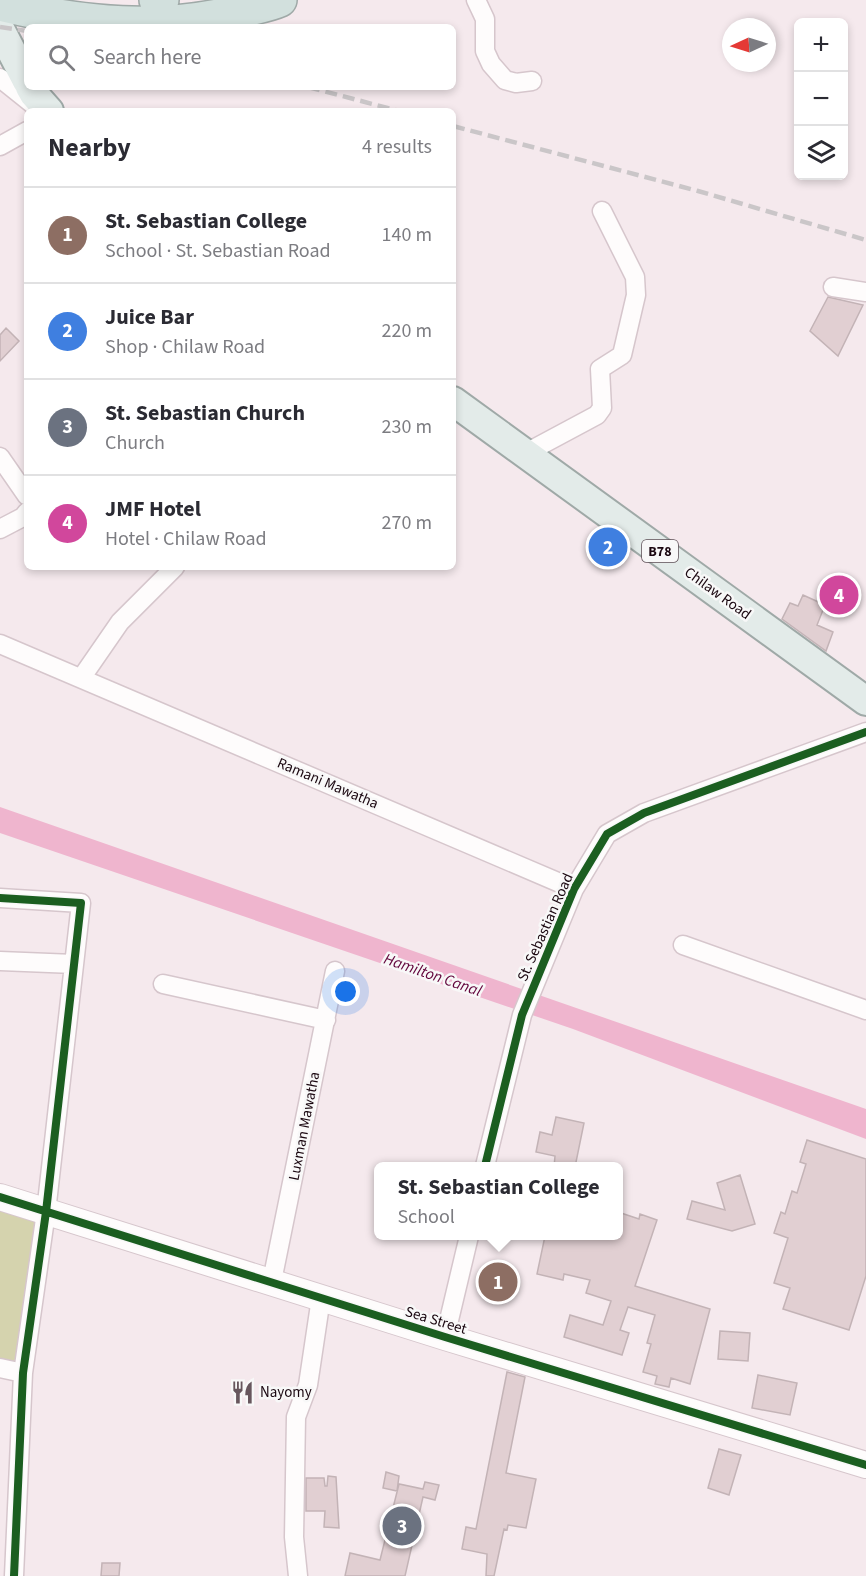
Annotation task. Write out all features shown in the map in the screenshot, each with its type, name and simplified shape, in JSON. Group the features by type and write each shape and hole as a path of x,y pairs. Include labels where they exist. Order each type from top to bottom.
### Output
{"highway":[{"path":"156,0 162,0"},
{"path":"13,11 103,22 162,24 211,19 277,1"}],"main road":[{"path":"13,11 24,39"},
{"path":"13,11 24,66"},
{"path":"32,90 46,108"},
{"path":"39,90 48,108"},
{"name":"Chilaw Road","path":"456,403 866,701"}],"street":[{"path":"476,0 484,19 484,51 491,64 505,80 516,83 532,81"},
{"path":"0,78 39,108"},
{"path":"0,147 24,133"},
{"path":"526,453 597,415 602,408 600,369 622,355 636,296 635,278 602,211"},
{"path":"833,286 866,292"},
{"path":"0,457 24,492"},
{"path":"0,529 24,516"},
{"path":"82,677 120,622 172,570"},
{"name":"Ramani Mawatha","path":"0,644 82,677 574,890"},
{"name":"St. Sebastian Road","path":"486,1162 522,1016 574,890 607,834 644,813 866,732"},
{"path":"0,898 81,903 46,1212 23,1373 14,1576"},
{"path":"683,945 866,1010"},
{"path":"0,962 74,964"},
{"name":"Luxman Mawatha","path":"272,1281 335,971"},
{"path":"163,984 326,1020"},
{"name":"Sea Street","path":"0,1197 272,1281 321,1299 866,1465"},
{"path":"445,1337 468,1240"},
{"path":"298,1576 294,1537 296,1417 308,1385 321,1299"},
{"path":"0,1368 23,1373"}],"shaded area":[{"path":"0,1209 34,1220 34,1227 38,1232 15,1368 0,1365"}],"water":[{"name":"Hamilton Canal","path":"0,807 866,1109 866,1139 573,1029 0,833"}],"building":[{"path":"828,297 863,305 838,356 810,331"},
{"path":"6,328 19,341 0,361 0,335"},
{"path":"803,595 825,605 817,625 833,632 826,651 782,619 790,603 798,606"},
{"path":"556,1117 584,1123 576,1162 554,1162 555,1156 536,1152 540,1132 552,1135"},
{"path":"807,1140 866,1159 866,1276 849,1330 783,1309 790,1288 774,1283 788,1238 774,1233 781,1212 785,1214 792,1191 797,1193 806,1164 800,1162"},
{"path":"740,1175 755,1224 732,1231 687,1219 692,1201 725,1210 717,1183"},
{"path":"623,1214 639,1219 640,1214 657,1220 635,1286 710,1309 690,1384 671,1378 669,1387 655,1384 657,1376 643,1372 651,1344 647,1343 655,1315 628,1307 620,1330 629,1333 622,1355 564,1337 570,1315 603,1325 611,1301 586,1293 590,1280 564,1274 563,1280 537,1274 544,1240 623,1240"},
{"path":"720,1331 750,1333 748,1361 718,1359"},
{"path":"507,1372 525,1377 506,1473 536,1479 526,1528 508,1525 507,1530 504,1529 494,1576 486,1576 487,1554 462,1549 466,1527 476,1529"},
{"path":"758,1375 797,1383 790,1415 752,1408"},
{"path":"719,1449 741,1455 729,1495 708,1488"},
{"path":"386,1472 399,1476 397,1491 383,1488"},
{"path":"328,1476 336,1477 339,1528 324,1527 325,1511 306,1511 306,1478 324,1478 325,1486 327,1486"},
{"path":"425,1482 439,1485 435,1500 423,1497 405,1576 345,1576 350,1553 380,1560 399,1484 423,1489"},
{"path":"102,1563 120,1563 119,1576 101,1576"}],"railway":[{"path":"0,27 24,31"},
{"path":"319,90 388,108"},
{"path":"456,127 698,191 866,240"}],"cycle path":[{"path":"486,1162 522,1015 574,889 607,834 644,813 866,732"},
{"path":"0,898 81,903 46,1212 23,1373 14,1576"},
{"path":"0,1197 445,1337 866,1465"}],"place":[{"name":"Juice Bar","path":"608,547"},
{"name":"JMF Hotel","path":"839,595"},
{"name":"St. Sebastian College","path":"498,1282"},
{"name":"Nayomy","path":"242,1392"},
{"name":"St. Sebastian Church","path":"402,1526"}]}
